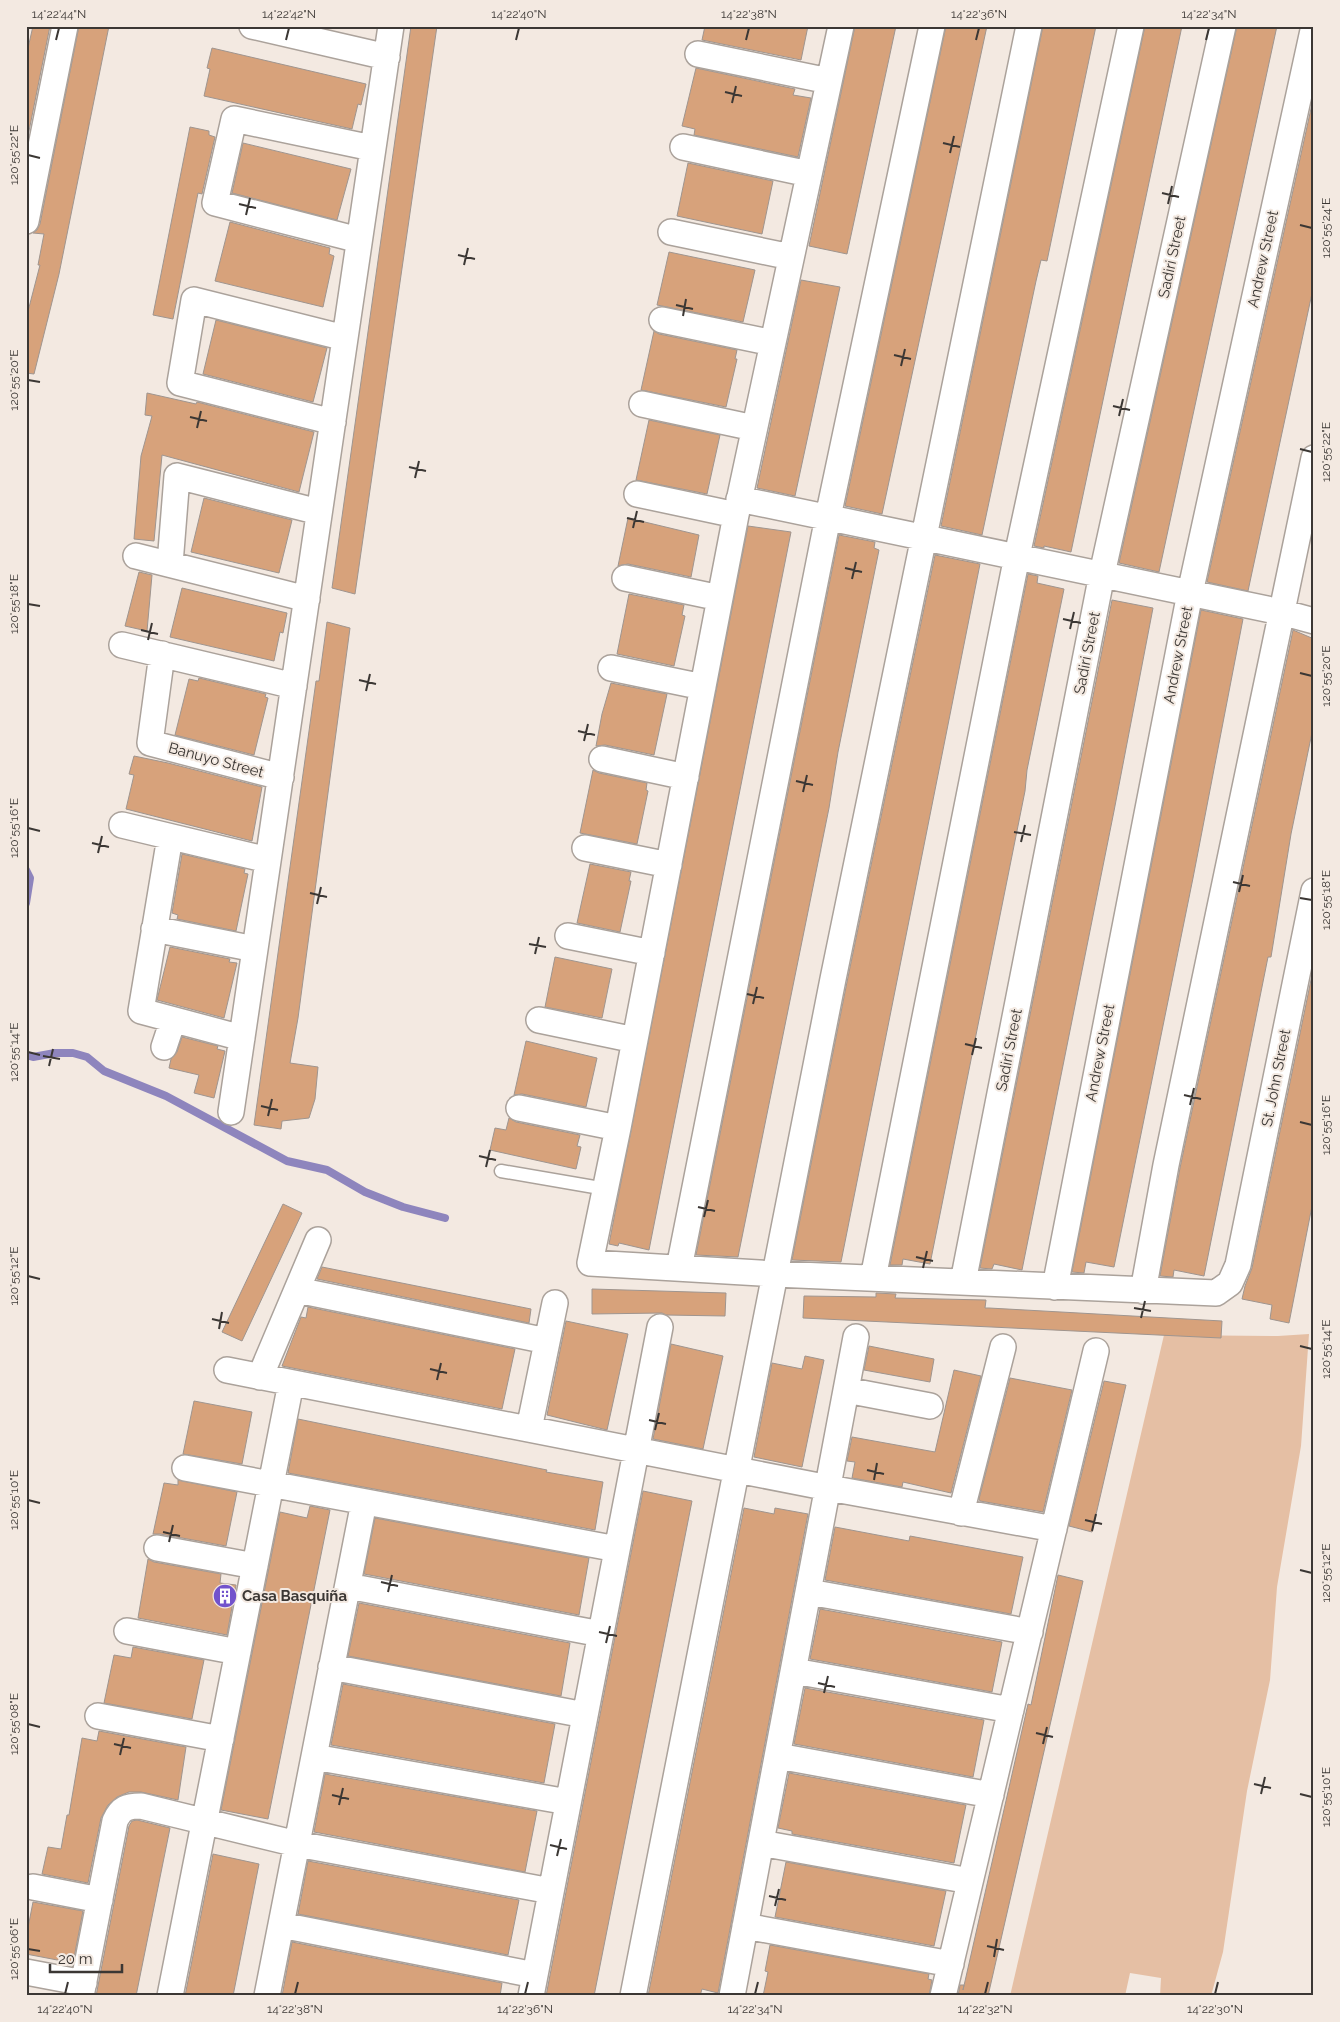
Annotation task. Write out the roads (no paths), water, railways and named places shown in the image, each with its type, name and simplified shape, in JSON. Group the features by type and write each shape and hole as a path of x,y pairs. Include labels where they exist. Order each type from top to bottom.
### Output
{"street":[{"path":"26,221 64,26"},
{"path":"252,26 387,57"},
{"path":"231,1112 372,148 392,26"},
{"path":"606,1189 738,507 841,26"},
{"path":"679,1268 828,517 932,26"},
{"path":"632,1996 832,979 1029,26"},
{"path":"873,1278 1017,556 1130,26"},
{"name":"Sadiri Street","path":"963,1282 1102,574 1223,26"},
{"name":"Andrew Street","path":"1054,1286 1190,593 1314,26"},
{"path":"698,54 829,81"},
{"path":"360,240 215,203 234,119 372,148"},
{"path":"683,147 809,174"},
{"path":"671,232 791,257"},
{"path":"333,422 180,383 194,300 345,338"},
{"path":"662,320 773,343"},
{"path":"642,404 754,428"},
{"path":"1143,1291 1166,1165 1314,458"},
{"path":"170,564 177,476 320,512"},
{"path":"636,494 828,517 1314,620"},
{"path":"136,556 307,599"},
{"path":"625,578 720,598"},
{"path":"122,645 294,686"},
{"name":"Banuyo Street","path":"162,654 150,743 281,777"},
{"path":"611,668 703,687"},
{"path":"602,759 686,776"},
{"path":"122,825 268,860"},
{"path":"170,837 141,1011 242,1038"},
{"path":"585,848 669,865"},
{"name":"St. John Street","path":"606,1189 590,1263 775,1274 1216,1293 1230,1283 1238,1265 1314,891"},
{"path":"154,928 255,950"},
{"path":"568,936 652,953"},
{"path":"164,1048 173,1020"},
{"path":"539,1020 635,1040"},
{"path":"519,1108 618,1128"},
{"path":"260,1377 318,1240"},
{"path":"297,1290 547,1341"},
{"path":"529,1429 555,1303"},
{"path":"281,1925 533,1985 660,1327"},
{"path":"732,1996 856,1337"},
{"path":"961,1513 1003,1347"},
{"path":"943,1996 1096,1350"},
{"path":"227,1370 829,1488 1054,1529"},
{"path":"170,1996 291,1383"},
{"path":"846,1390 930,1406"},
{"path":"185,1468 617,1549"},
{"path":"268,1996 364,1502"},
{"path":"157,1548 255,1566"},
{"path":"348,1586 601,1634"},
{"path":"809,1592 1030,1632"},
{"path":"127,1631 238,1652"},
{"path":"331,1667 585,1716"},
{"path":"794,1671 1011,1710"},
{"path":"98,1716 221,1739"},
{"path":"778,1756 991,1795"},
{"path":"314,1757 568,1802"},
{"path":"26,1972 82,1989 115,1821 120,1811 128,1806 141,1806 297,1844 551,1890"},
{"path":"761,1843 970,1881"},
{"path":"32,1887 100,1900"},
{"path":"745,1926 951,1964"}],"lane":[{"path":"501,1171 606,1189"}],"waterway":[{"path":"26,870 30,878 26,903"},
{"path":"26,1055 33,1057 55,1053 73,1053 87,1057 104,1071 166,1096 287,1161 327,1170 365,1192 403,1207 445,1218"}],"place":[{"name":"Casa Basquiña","path":"225,1596"}]}
